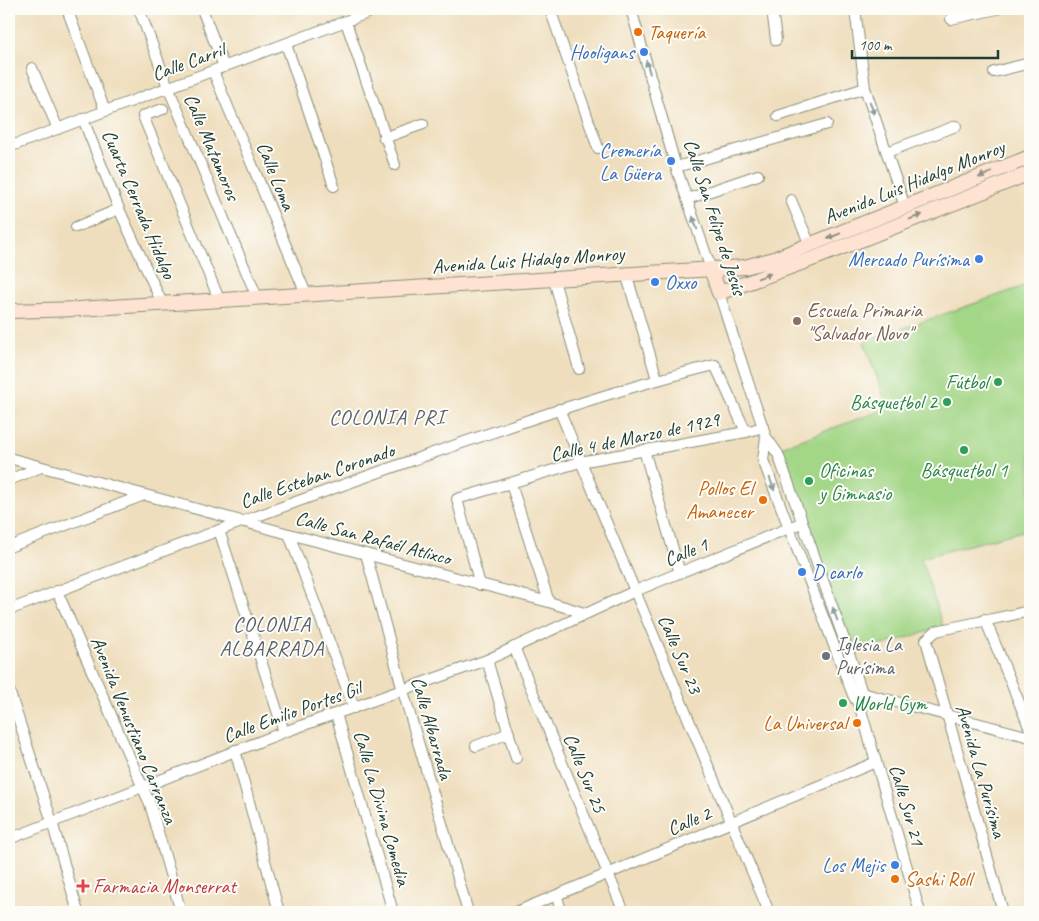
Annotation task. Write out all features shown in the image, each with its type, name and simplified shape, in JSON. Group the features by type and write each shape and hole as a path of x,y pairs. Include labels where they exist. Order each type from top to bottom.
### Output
{"street":[{"path":"67,9 105,111"},
{"name":"Calle Matamoros","path":"139,9 168,87 257,297"},
{"path":"202,9 224,67"},
{"name":"Calle Carril","path":"9,147 378,9"},
{"path":"550,9 598,148"},
{"name":"Calle San Felipe de Jesús","path":"630,9 686,199 711,269 762,427 766,437 778,454 851,659 857,694"},
{"path":"772,9 776,40"},
{"path":"855,9 865,88 905,207"},
{"path":"952,19 997,9"},
{"path":"346,22 394,165"},
{"path":"286,44 334,186"},
{"path":"994,72 1030,63"},
{"path":"32,68 58,128"},
{"name":"Calle Loma","path":"213,71 306,294"},
{"path":"778,116 865,88"},
{"path":"163,109 143,116 219,299"},
{"name":"Cuarta Cerrada Hidalgo","path":"84,119 119,209 162,303"},
{"path":"384,138 423,124"},
{"path":"676,167 828,124"},
{"path":"886,152 956,126"},
{"name":"Avenida Luis Hidalgo Monroy","path":"9,311 554,280 759,264 1030,157"},
{"name":"Avenida Luis Hidalgo Monroy","path":"719,293 815,258 1030,173"},
{"path":"686,199 758,176"},
{"path":"792,200 810,245"},
{"path":"76,227 119,209"},
{"path":"626,273 657,380"},
{"path":"554,280 579,369"},
{"name":"Calle Esteban Coronado","path":"9,610 242,520 559,409 715,365 746,432"},
{"name":"Calle Sur 23","path":"559,409 634,592 770,912"},
{"name":"Calle 4 de Marzo de 1929","path":"480,585 457,499 580,462 746,432 762,427"},
{"name":"Calle San Felipe de Jesús","path":"766,437 763,460 788,528 857,694"},
{"path":"644,450 680,573"},
{"name":"Calle San Rafaél Atlixco","path":"9,458 549,602 584,613"},
{"path":"9,480 41,467"},
{"path":"511,484 549,602"},
{"path":"9,547 144,495"},
{"name":"Calle 1","path":"584,613 801,523"},
{"path":"219,530 284,732"},
{"path":"289,534 354,708"},
{"name":"Calle Albarrada","path":"366,554 403,691 468,912"},
{"name":"Avenida Venustiano Carranza","path":"57,591 150,804 181,912"},
{"path":"1030,611 985,619 1030,729"},
{"name":"Calle Emilio Portes Gil","path":"9,839 284,732 487,660 584,613"},
{"name":"Avenida La Purísima","path":"985,619 936,630 926,640 1003,912"},
{"name":"Calle Sur 25","path":"514,648 624,912"},
{"path":"487,660 516,758"},
{"path":"9,690 52,822 78,912"},
{"path":"857,694 946,714 1030,737"},
{"name":"Calle Sur 21","path":"857,694 920,912"},
{"name":"Calle La Divina Comedia","path":"336,714 393,912"},
{"path":"476,746 509,733"},
{"path":"236,750 278,912"},
{"name":"Calle 2","path":"516,912 876,762"},
{"path":"557,896 561,912"}],"green space":[{"path":"1030,284 1030,529 921,558 943,627 853,654 781,447 888,408 864,342"}],"place":[{"name":"Taquería","path":"638,32"},
{"name":"Hooligans","path":"644,52"},
{"name":"Cremería La Güera","path":"671,161"},
{"name":"Mercado Purísima","path":"979,259"},
{"name":"Oxxo","path":"655,282"},
{"name":"Escuela Primaria \"Salvador Novo\"","path":"797,321"},
{"name":"Fútbol","path":"998,382"},
{"name":"Básquetbol 2","path":"947,402"},
{"name":"Básquetbol 1","path":"964,450"},
{"name":"Oficinas y Gimnasio","path":"809,481"},
{"name":"Pollos El Amanecer","path":"763,500"},
{"name":"D carlo","path":"802,572"},
{"name":"Iglesia La Purísima","path":"826,656"},
{"name":"World Gym","path":"843,703"},
{"name":"La Universal","path":"857,723"},
{"name":"Los Mejis","path":"895,865"},
{"name":"Sashi Roll","path":"895,879"},
{"name":"Farmacia Monserrat","path":"83,886"}],"district":[{"name":"COLONIA PRI","path":"387,417"},
{"name":"COLONIA ALBARRADA","path":"272,636"}]}
